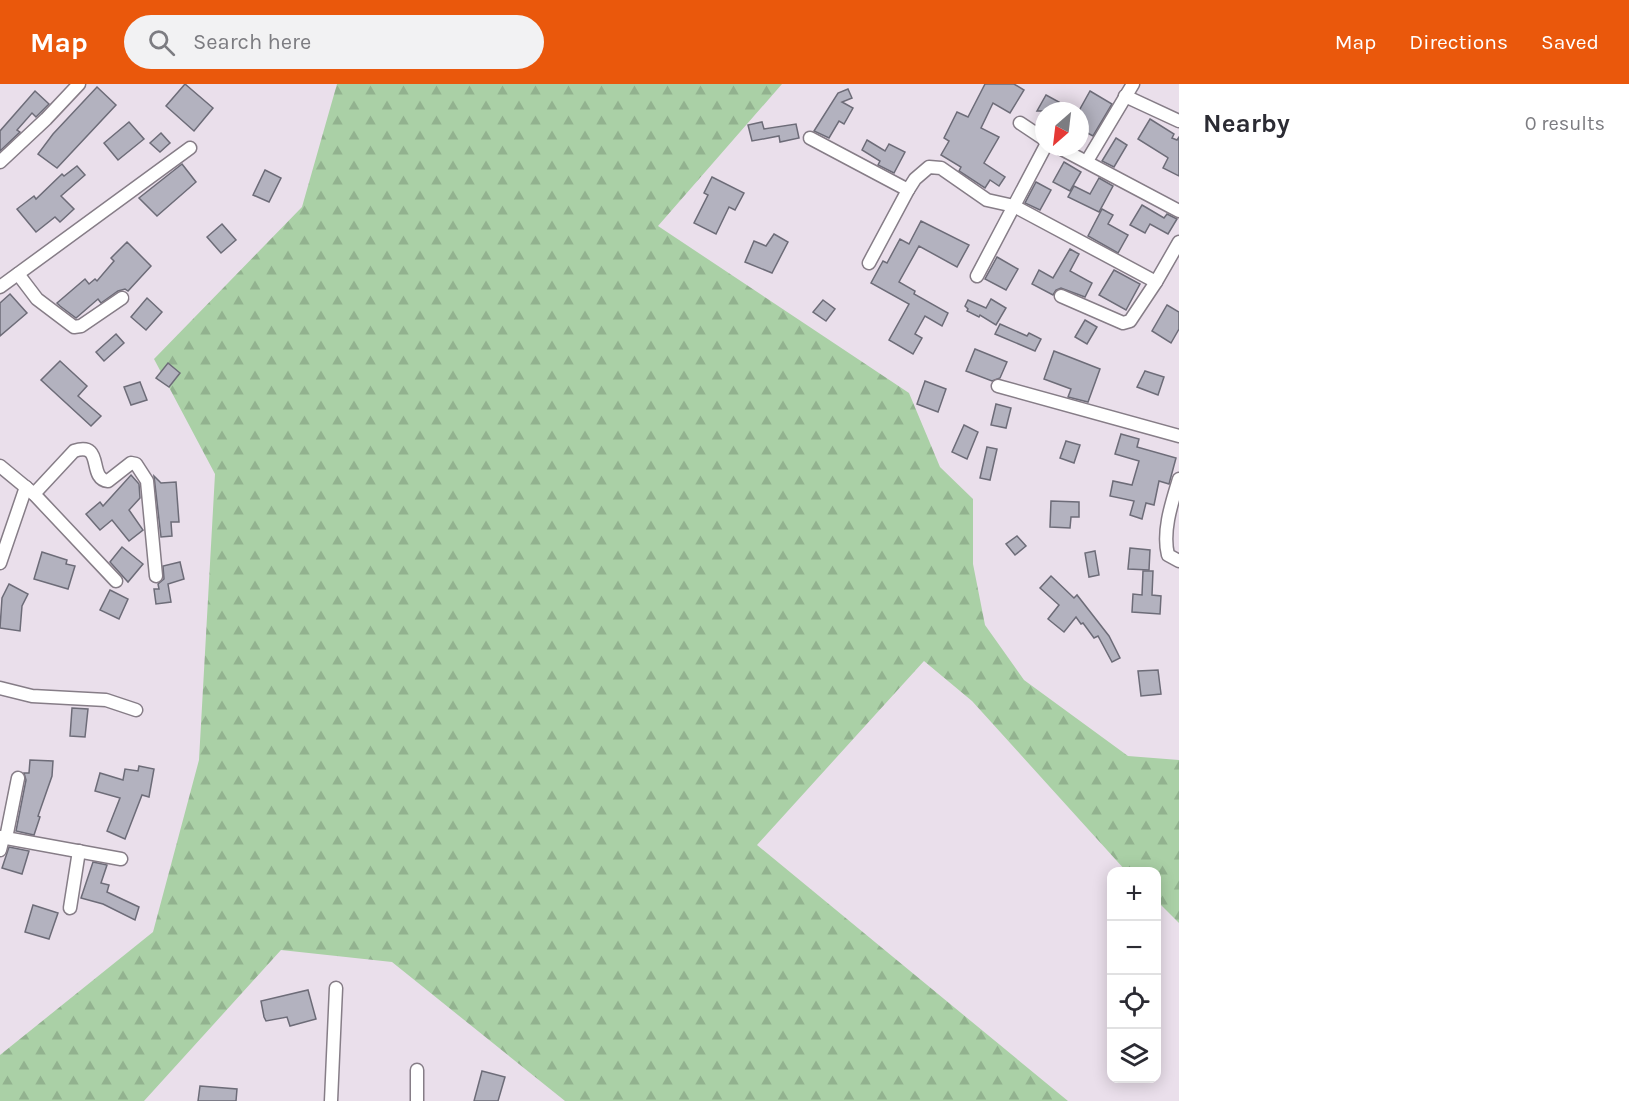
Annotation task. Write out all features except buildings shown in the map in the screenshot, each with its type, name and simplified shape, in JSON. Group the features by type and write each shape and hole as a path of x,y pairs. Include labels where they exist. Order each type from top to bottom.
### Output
{"street":[{"path":"0,162 46,119 78,84"},
{"path":"1087,161 1133,84"},
{"path":"1125,96 1179,121"},
{"path":"1020,123 1035,133"},
{"path":"810,138 908,190"},
{"path":"0,287 190,148"},
{"path":"977,276 1040,156"},
{"path":"1077,156 1179,211"},
{"path":"869,263 908,190 915,179 929,167 941,168 987,200 1014,206 1156,282"},
{"path":"1061,296 1123,323 1130,321 1179,242"},
{"path":"18,274 37,299 74,327 81,326 122,298"},
{"path":"998,386 1179,436"},
{"path":"0,562 30,490 74,451 86,449 92,453 100,478 104,481 108,481 132,463 136,464 147,481 156,576"},
{"path":"0,466 30,490 116,581"},
{"path":"1179,479 1170,510 1166,547 1168,555 1179,561"},
{"path":"0,688 32,696 106,700 136,710"},
{"path":"18,778 2,841 120,859"},
{"path":"70,908 79,851"},
{"path":"331,1101 336,988"},
{"path":"417,1070 417,1101"}],"green space":[{"path":"337,84 782,84 658,226 909,393 940,467 973,499 973,564 985,625 1024,680 1128,756 1179,760 1179,923 1161,905 1161,867 1122,867 972,701 924,661 757,845 1068,1101 565,1101 392,962 281,950 144,1101 0,1101 0,1055 153,932 199,760 215,474 154,359 302,207"}]}
